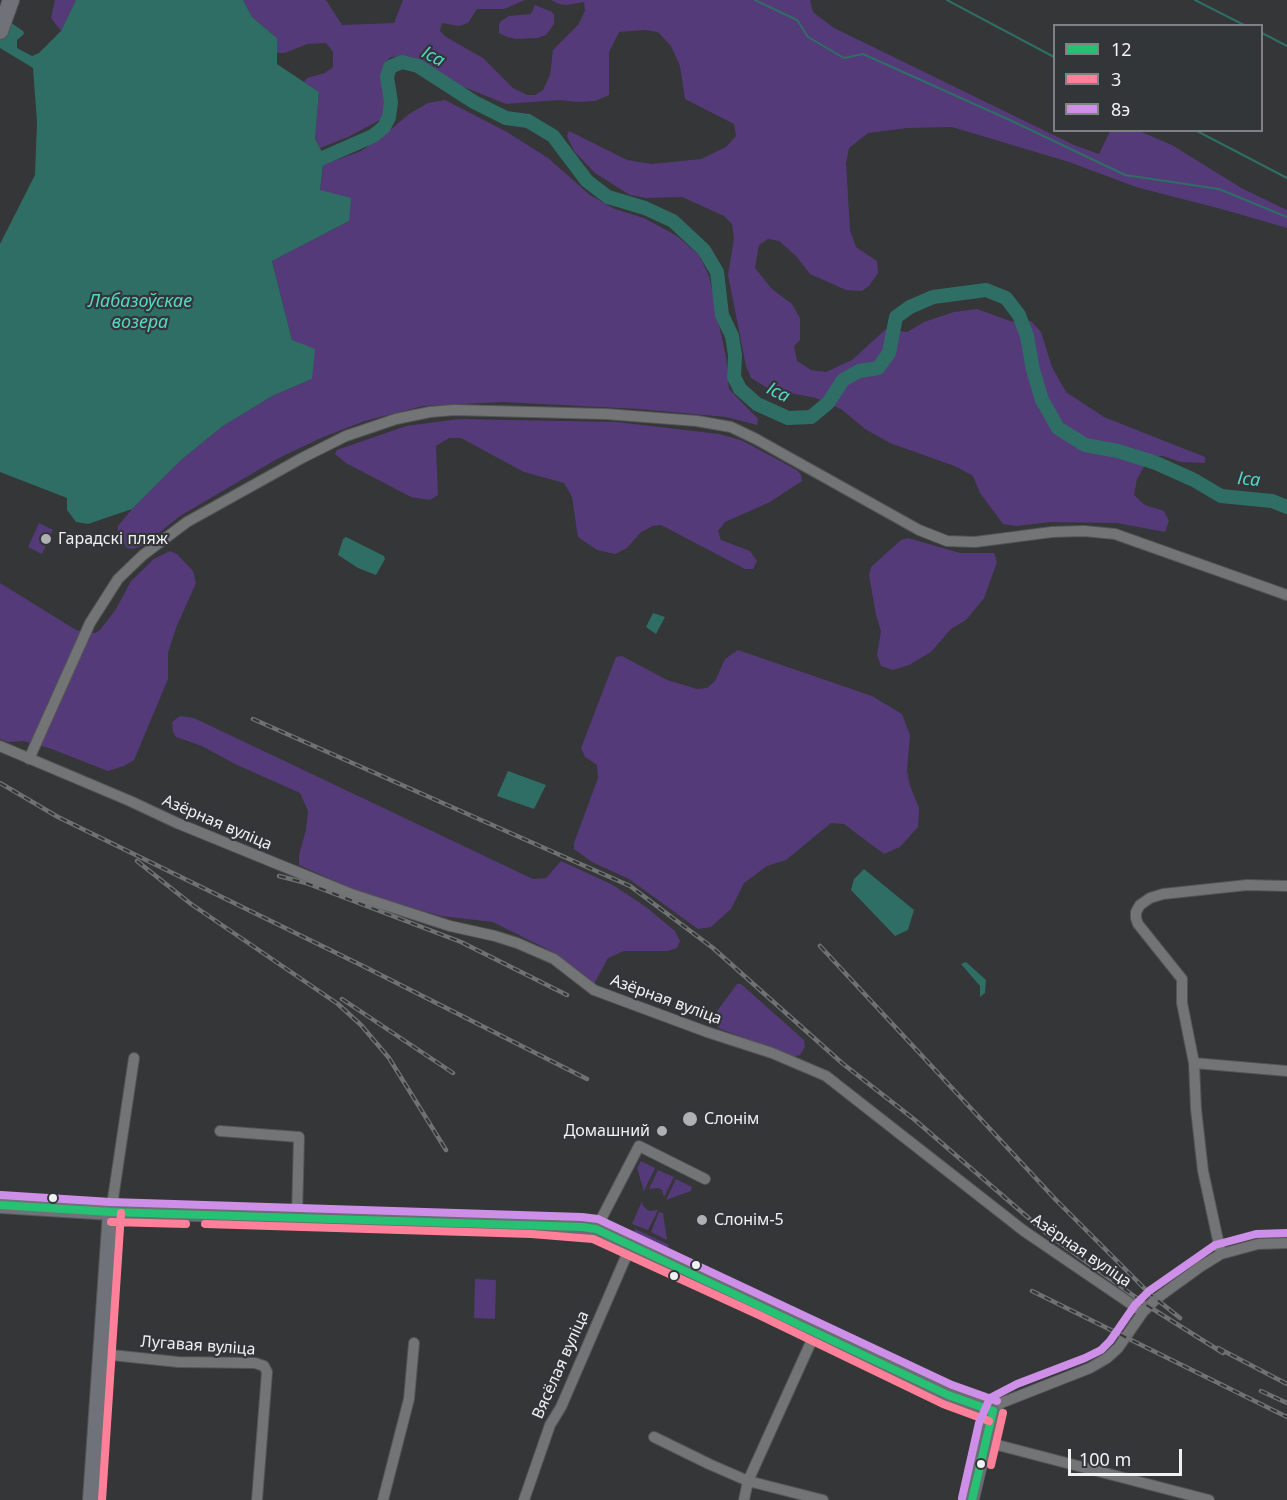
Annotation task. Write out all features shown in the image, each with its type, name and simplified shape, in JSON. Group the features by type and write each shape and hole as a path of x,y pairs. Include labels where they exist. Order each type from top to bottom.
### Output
{"highway":[{"path":"3,25 11,0"},
{"path":"0,1205 111,1212 91,1500"}],"main road":[{"path":"111,1212 560,1225 596,1229 948,1395 993,1411 972,1500"}],"street":[{"path":"28,759 90,624 118,579 143,555 202,513 302,458 356,433 396,419 430,412 453,410 606,414 697,421 731,427 919,530 947,541 975,542 1073,531 1115,534 1287,595"},
{"name":"Азёрная вуліца","path":"0,746 177,823 351,894 450,926 517,943 554,959 594,990 707,1032 772,1053 826,1076 1024,1231 1143,1312"},
{"path":"1221,1254 1203,1171 1194,1063 1182,1003 1182,980 1138,924 1136,918 1140,905 1150,898 1163,894 1247,885 1287,886"},
{"path":"111,1212 134,1058"},
{"path":"1194,1063 1287,1071"},
{"path":"220,1131 299,1137 297,1216"},
{"path":"596,1229 639,1146 705,1179"},
{"path":"993,1411 1001,1402 1099,1364 1118,1348 1143,1312 1156,1299 1221,1254 1258,1244 1287,1243"},
{"name":"Вясёлая вуліца","path":"524,1500 550,1425 561,1407 632,1245"},
{"path":"744,1500 748,1481 816,1331"},
{"path":"384,1500 409,1399 414,1343"},
{"name":"Лугавая вуліца","path":"102,1354 178,1362 255,1363 264,1366 267,1372 257,1500"},
{"path":"654,1437 748,1481 823,1500"},
{"path":"986,1442 1209,1500"}],"shaded area":[{"path":"55,0 76,0 61,31 51,18"},
{"path":"243,0 326,0 342,25 394,23 403,0 525,0 504,9 477,9 468,23 459,26 442,23 440,31 446,37 483,58 513,88 527,95 535,95 543,90 550,75 553,50 578,25 585,11 584,2 567,5 551,0 810,0 813,12 834,28 1074,145 1099,154 1110,132 1141,132 1172,145 1243,189 1287,210 1287,228 1136,187 1069,162 952,127 907,128 868,133 849,148 846,163 850,230 856,247 877,261 878,273 869,286 862,291 846,290 810,274 796,256 779,241 768,239 759,245 755,268 772,289 792,304 800,318 800,340 794,346 797,361 811,370 826,372 852,360 886,329 907,332 924,322 954,312 977,309 1016,323 1031,321 1041,332 1052,367 1066,392 1104,417 1205,457 1205,463 1181,462 1163,456 1150,456 1137,479 1134,495 1145,505 1164,511 1169,521 1165,532 1117,523 1051,522 1016,526 1003,524 980,493 973,476 957,467 890,443 865,429 841,409 816,398 769,389 751,378 746,366 728,275 734,238 732,224 724,216 682,197 646,198 630,195 595,173 574,151 567,136 569,131 627,160 652,164 701,159 726,147 736,136 734,124 685,99 680,66 671,46 658,32 645,30 619,32 609,52 609,95 595,101 559,100 506,104 459,85 420,61 403,56 391,57 385,62 383,68 386,108 380,120 348,137 320,148 315,137 319,92 304,82 307,78 325,73 333,67 333,52 326,43 307,44 285,53 277,53 277,38 252,17"},
{"path":"535,5 554,15 554,24 546,35 538,38 516,39 499,33 501,21 509,16 531,14"},
{"path":"445,100 507,132 548,158 590,195 615,209 644,218 677,236 699,255 709,276 726,357 729,389 758,419 757,425 726,417 639,409 503,402 423,406 365,421 323,437 277,459 180,516 144,545 133,549 127,548 118,535 118,526 181,460 223,426 274,395 312,379 292,340 272,261 349,221 320,190 323,165 361,151 409,114 428,103"},
{"path":"459,419 617,422 719,434 741,440 797,470 802,481 770,502 725,522 718,531 721,540 750,551 757,561 753,569 745,569 661,525 641,532 627,548 615,554 597,550 578,537 572,497 564,483 524,472 461,438 449,438 436,446 438,495 430,500 411,497 346,463 335,454 337,450 406,426"},
{"path":"39,523 53,530 42,554 28,547"},
{"path":"908,538 960,553 994,553 997,562 984,598 966,620 951,629 931,652 909,665 893,670 881,666 877,655 881,631 869,575 871,567 901,540"},
{"path":"170,551 177,554 193,571 196,583 176,628 168,653 168,679 134,760 108,771 49,748 23,741 8,742 0,739 0,583 76,630 95,633 116,609 131,581 154,559"},
{"path":"738,650 872,696 902,714 910,735 907,771 919,808 918,827 900,847 884,854 844,824 831,823 786,860 767,866 744,883 731,909 711,927 698,929 629,879 592,862 574,849 574,843 598,778 597,765 585,757 581,748 616,657 622,656 667,680 697,689 707,688 715,681 725,659"},
{"path":"180,716 194,718 533,879 546,878 561,861 613,885 646,907 675,931 680,941 677,948 668,951 624,951 608,958 594,984 555,953 493,922 441,916 359,892 299,865 308,811 300,793 235,764 202,746 176,737 172,722"},
{"path":"737,984 741,984 804,1040 805,1047 800,1055 793,1057 718,1028 715,1018 717,1011"},
{"path":"641,1161 655,1168 644,1191 637,1168"},
{"path":"658,1170 674,1177 664,1197 662,1190 649,1189"},
{"path":"676,1179 692,1187 691,1191 666,1200"},
{"path":"642,1201 643,1206 649,1211 658,1210 648,1230 632,1224"},
{"path":"659,1212 663,1213 667,1240 651,1232"},
{"path":"635,1229 669,1245 666,1252 639,1240 633,1234"},
{"path":"475,1279 496,1280 495,1319 474,1318"}],"water":[{"name":"Лабазоўскае возера","path":"76,0 243,0 252,17 277,38 277,64 319,92 315,138 324,156 320,190 351,198 349,221 272,261 292,340 315,349 312,379 274,395 223,426 181,460 132,509 88,524 76,522 67,510 67,498 0,472 0,244 35,175 37,122 33,68 0,48 0,15 23,31 24,34 17,40 17,48 32,56 39,53 61,31"},
{"path":"346,537 384,556 385,559 376,575 358,568 338,555 343,539"},
{"path":"653,613 665,617 656,634 646,627"},
{"path":"508,771 546,785 534,809 497,796"},
{"path":"864,869 914,910 908,930 895,936 851,890 854,879"},
{"path":"966,962 986,980 985,993 980,997 980,986 961,964"}],"waterway":[{"path":"755,0 797,20 808,37 844,58 863,54 1125,175 1219,189 1287,217"},
{"path":"947,0 1053,56"},
{"path":"1195,0 1242,24"},
{"path":"1263,34 1287,46"},
{"name":"Іса","path":"309,164 373,136 384,127 389,117 391,102 387,77 390,67 402,62 418,66 474,102 506,118 528,121 553,136 587,181 608,197 645,208 673,221 704,250 717,272 722,315 732,336 735,355 734,377 740,389 757,404 788,418 811,417 828,403 843,380 859,371 878,368 889,353 896,317 910,307 933,297 986,290 1006,298 1019,315 1027,336 1033,370 1042,400 1058,428 1085,445 1118,451 1156,463 1194,480 1221,496 1272,501 1287,507"},
{"path":"1199,132 1287,178"}],"railway":[{"path":"253,719 630,886 713,948 842,1063 915,1120 1046,1233 1148,1306 1223,1353"},
{"path":"0,783 58,817 365,967 587,1079"},
{"path":"137,861 191,904 338,1004 361,1025 389,1058 446,1150"},
{"path":"279,876 306,883 461,942 567,995"},
{"path":"820,946 1056,1200 1150,1294 1180,1318"},
{"path":"342,999 453,1073"},
{"path":"1032,1291 1287,1417"},
{"path":"1218,1348 1287,1384"},
{"path":"1261,1391 1287,1403"}],"transit line":[{"name":"8э","path":"1,1195 111,1202 598,1219 952,1385 997,1401"},
{"name":"12","path":"0,1205 111,1212 596,1229 948,1395 993,1411"},
{"name":"3","path":"102,1500 121,1213"},
{"name":"3","path":"111,1222 186,1224"},
{"name":"3","path":"205,1224 531,1234 593,1239 759,1315 943,1404 989,1421"},
{"name":"8э","path":"962,1498 979,1423 990,1398 1017,1384 1101,1350 1135,1305 1149,1291 1215,1245 1256,1234 1287,1233"},
{"name":"12","path":"972,1500 993,1411"},
{"name":"3","path":"991,1465 1003,1413"}],"place":[{"name":"Гарадскі пляж","path":"46,539"},
{"name":"Слонім","path":"690,1119"},
{"name":"Домашний","path":"662,1131"},
{"name":"Слонім-5","path":"702,1220"}]}
